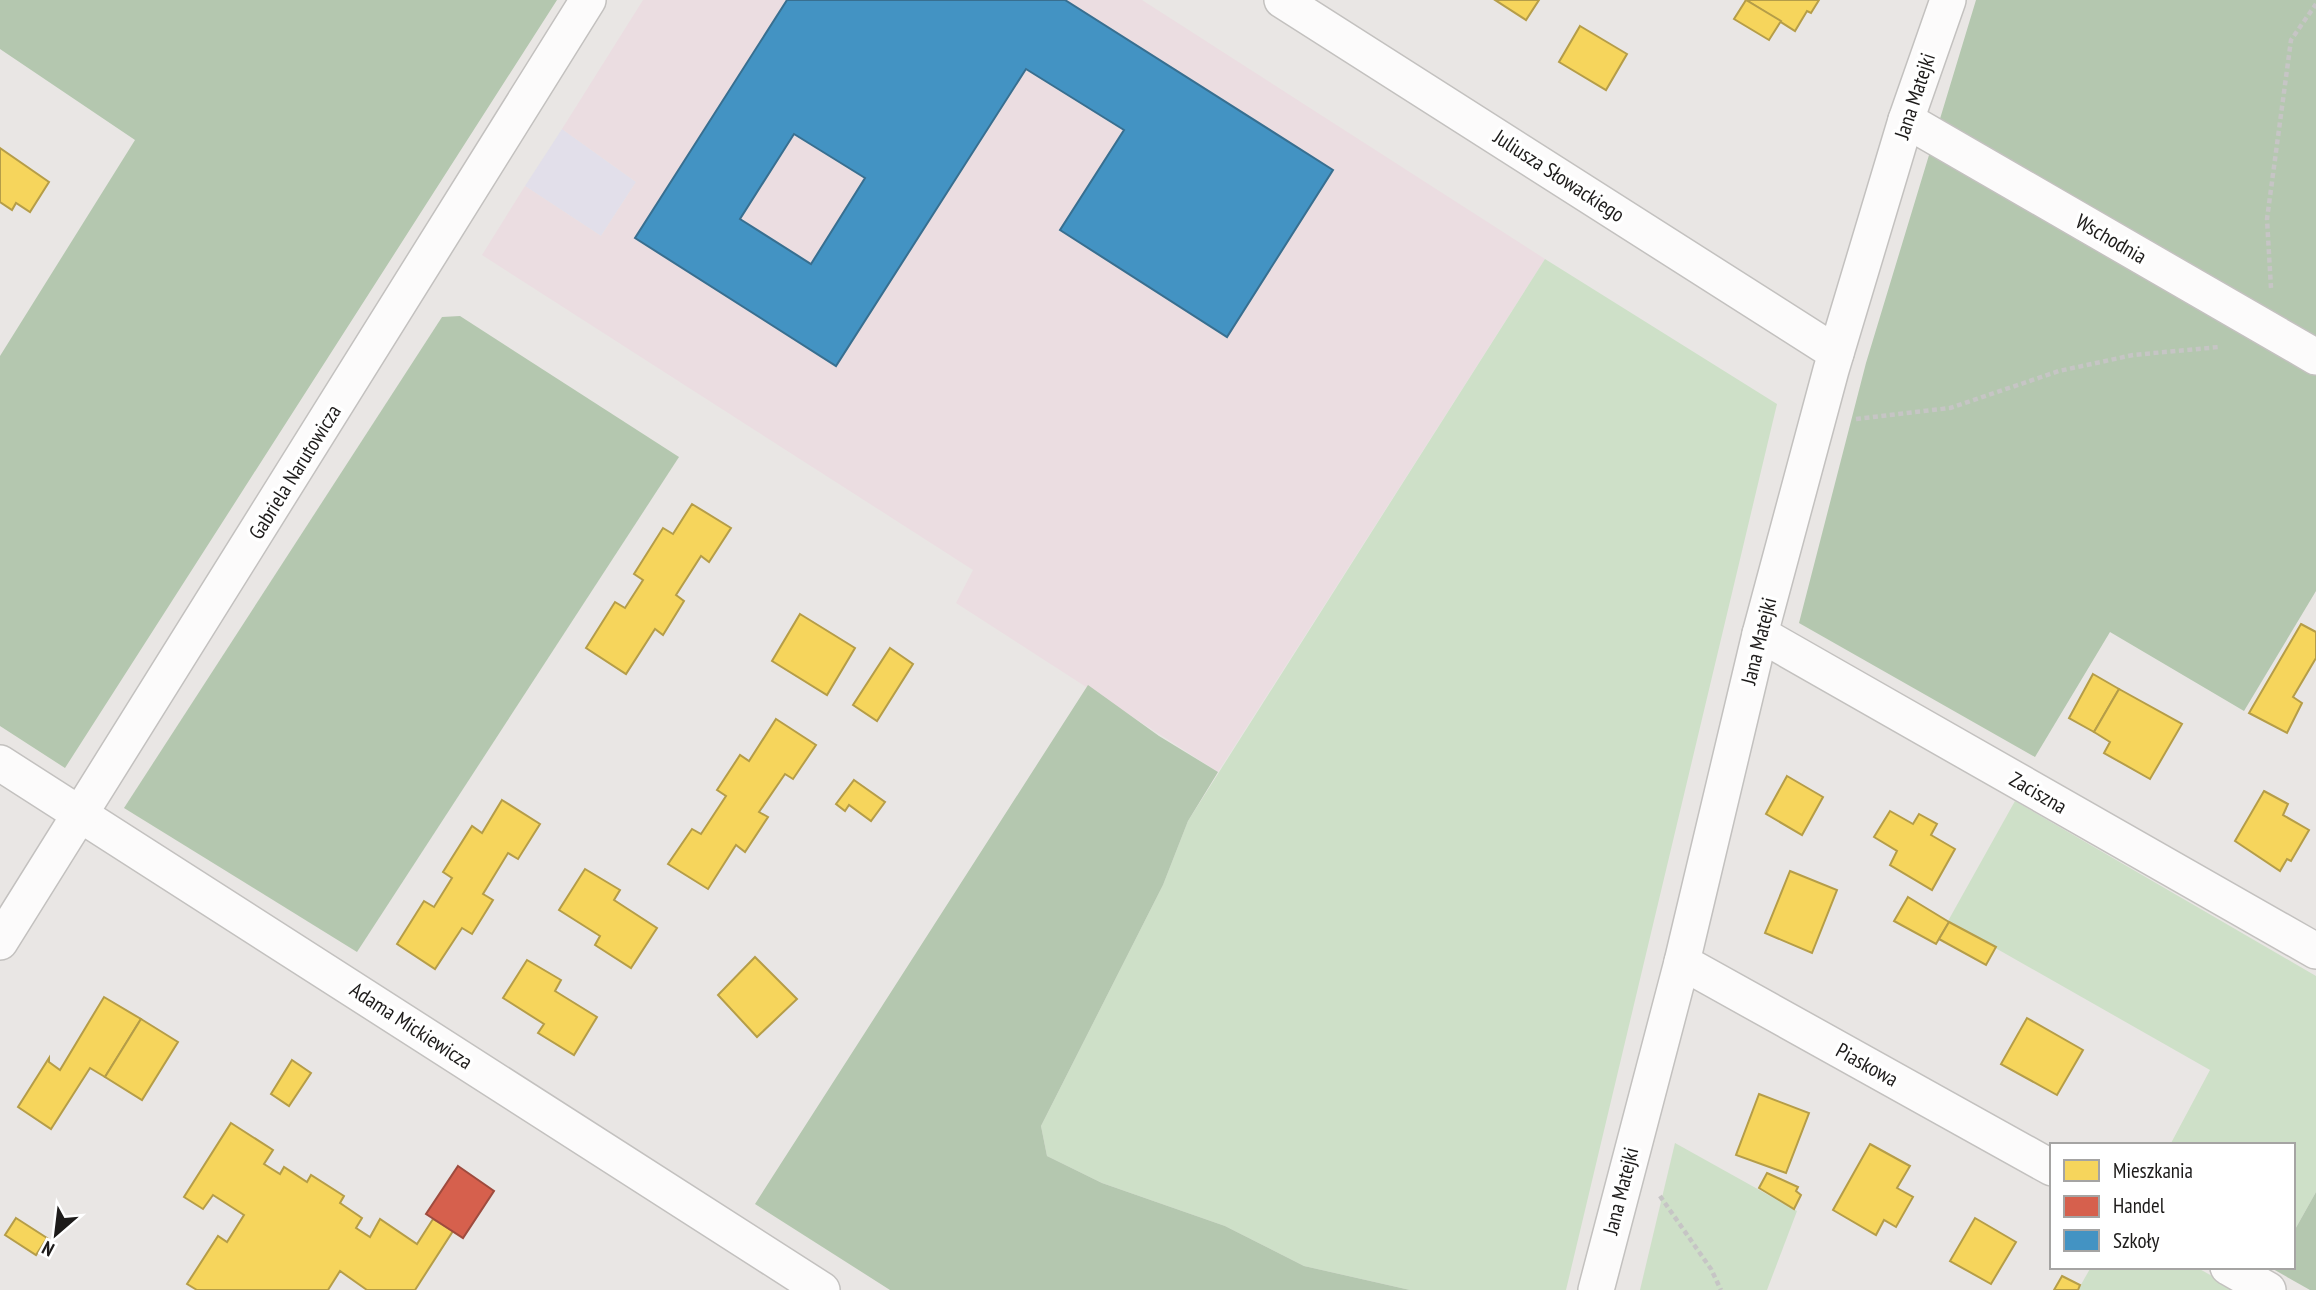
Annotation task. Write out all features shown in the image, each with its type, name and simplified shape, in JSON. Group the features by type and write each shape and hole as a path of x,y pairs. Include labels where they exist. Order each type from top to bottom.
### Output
{"street":[{"name":"Gabriela Narutowicza","path":"0,942 82,815 588,0"},
{"name":"Juliusza Słowackiego","path":"1282,0 1836,353"},
{"name":"Jana Matejki","path":"1596,1290 1682,962 1760,634 1836,353 1906,120 1948,0"},
{"name":"Wschodnia","path":"1906,120 2316,357"},
{"name":"Zaciszna","path":"1760,634 2316,951"},
{"name":"Adama Mickiewicza","path":"0,763 822,1290"},
{"name":"Piaskowa","path":"1682,962 2050,1167"},
{"path":"2231,1269 2268,1290"}],"path":[{"path":"1818,424 1950,408 2059,371 2133,355 2210,349 2273,332 2267,219 2291,40 2316,4"},
{"path":"1628,1164 1652,1184 1711,1269 1721,1290"}],"shaded area":[{"path":"643,0 1142,0 1545,259 1218,772 956,603 973,570 482,255 525,186 601,236 636,182 562,129"},
{"path":"562,129 636,182 601,236 525,186"}],"green space":[{"path":"0,0 557,0 65,768 0,726 0,356 135,140 0,49"},
{"path":"1976,0 2316,0 2316,591 2244,711 2110,632 2035,757 1799,623 1866,363"},
{"path":"1545,259 1777,404 1566,1290 1410,1290 1304,1266 1225,1226 1102,1183 1047,1156 1041,1126 1163,885 1188,821"},
{"path":"460,316 679,457 357,952 124,808 442,317"},
{"path":"1088,685 1159,736 1218,772 1188,821 1163,885 1041,1126 1047,1156 1102,1183 1225,1226 1304,1266 1410,1290 890,1290 755,1204"},
{"path":"2015,801 2316,976 2316,1192 2295,1229 2295,1143 2171,1143 2210,1070 1948,921"},
{"path":"1675,1143 1797,1211 1767,1290 1640,1290"},
{"path":"2316,1192 2316,1290 2310,1290 2273,1269 2295,1269 2295,1229"},
{"path":"2090,1269 2200,1269 2237,1290 2078,1290"}],"building: Mieszkania":[{"path":"1495,0 1539,0 1526,20"},
{"path":"1746,0 1819,0 1811,13 1807,11 1795,31"},
{"path":"1746,0 1781,21 1769,40 1734,19"},
{"path":"1580,26 1627,54 1606,90 1559,62"},
{"path":"0,148 49,182 30,212 16,203 12,210 0,202"},
{"path":"692,504 731,528 709,562 701,556 676,595 684,601 663,635 655,629 626,674 586,648 615,602 625,608 643,580 634,574 663,528 673,534"},
{"path":"800,614 855,648 827,695 772,661"},
{"path":"2301,624 2316,632 2316,658 2293,697 2302,703 2287,733 2249,713"},
{"path":"890,648 913,664 877,721 853,705"},
{"path":"2093,674 2119,689 2094,732 2069,718"},
{"path":"2119,689 2182,724 2150,779 2104,753 2110,742 2094,732"},
{"path":"776,719 816,745 793,779 785,774 759,812 768,817 745,852 736,845 708,889 668,864 692,829 701,834 726,796 717,790 740,755 749,761"},
{"path":"1787,776 1823,797 1802,835 1766,814"},
{"path":"854,780 885,802 871,821 849,805 845,811 836,804"},
{"path":"2264,791 2288,804 2283,815 2309,830 2291,861 2287,859 2280,871 2235,841"},
{"path":"502,800 540,824 518,859 508,853 483,894 493,900 472,934 462,928 435,969 397,944 424,901 434,907 452,878 443,872 472,826 482,833"},
{"path":"1890,811 1913,824 1919,814 1937,824 1931,835 1955,849 1932,890 1890,865 1897,851 1874,837"},
{"path":"585,869 620,890 614,900 657,928 631,968 595,945 600,936 559,910"},
{"path":"1790,871 1837,890 1812,953 1765,933"},
{"path":"1908,897 1949,922 1936,944 1894,921"},
{"path":"1949,922 1996,947 1986,965 1939,939"},
{"path":"755,957 797,999 757,1037 718,995"},
{"path":"527,960 561,980 555,991 597,1017 574,1055 538,1033 544,1024 503,998"},
{"path":"104,997 141,1019 105,1077 90,1068 51,1129 18,1107 49,1058 49,1062 60,1070"},
{"path":"2027,1018 2083,1050 2057,1095 2001,1064"},
{"path":"141,1019 178,1042 142,1100 105,1077"},
{"path":"292,1060 311,1073 289,1106 271,1094"},
{"path":"1759,1094 1809,1113 1786,1173 1736,1155"},
{"path":"231,1123 273,1150 264,1164 280,1174 284,1167 307,1182 311,1175 344,1196 340,1203 362,1218 356,1228 370,1237 380,1219 417,1244 433,1219 453,1231 415,1290 367,1290 340,1271 328,1290 197,1290 187,1284 218,1236 227,1242 244,1215 213,1195 203,1209 184,1197"},
{"path":"1870,1144 1910,1166 1897,1188 1913,1197 1896,1227 1884,1220 1876,1235 1833,1210"},
{"path":"1767,1173 1798,1187 1796,1191 1801,1195 1794,1209 1759,1188"},
{"path":"16,1218 47,1238 36,1255 5,1235"},
{"path":"1975,1218 2016,1242 1991,1284 1950,1261"},
{"path":"2062,1276 2080,1285 2078,1290 2054,1290"}],"building: Handel":[{"path":"458,1166 494,1191 463,1238 426,1214"}],"building: Szkoły":[{"path":"787,0 1065,0 1333,170 1227,337 1060,230 1124,130 1026,69 836,366 635,238","holes":["794,134 865,178 811,264 740,219"]}]}
